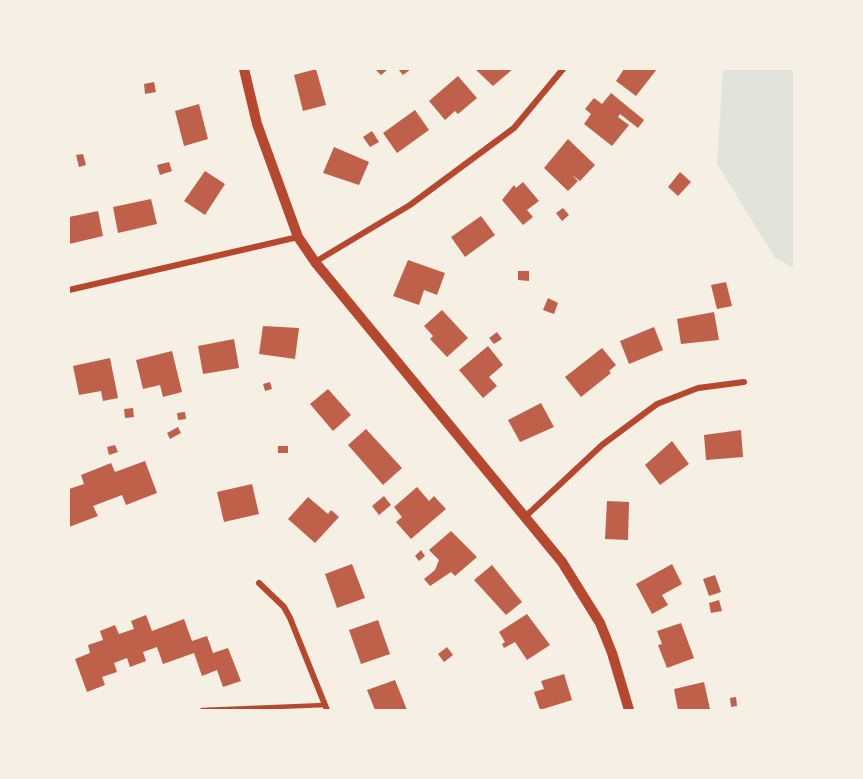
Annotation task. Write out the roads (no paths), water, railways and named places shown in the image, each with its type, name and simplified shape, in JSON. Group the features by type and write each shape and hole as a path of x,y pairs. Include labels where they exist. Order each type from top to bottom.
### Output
{"street":[{"path":"244,69 257,123 298,237 315,262 562,562 600,623 612,653 629,710"},
{"path":"315,262 410,204 514,128 563,69"},
{"path":"69,290 298,237"},
{"path":"526,516 602,445 657,404 698,388 744,382"},
{"path":"259,583 284,607 290,618 326,707"}],"lane":[{"path":"202,710 326,707"}]}
